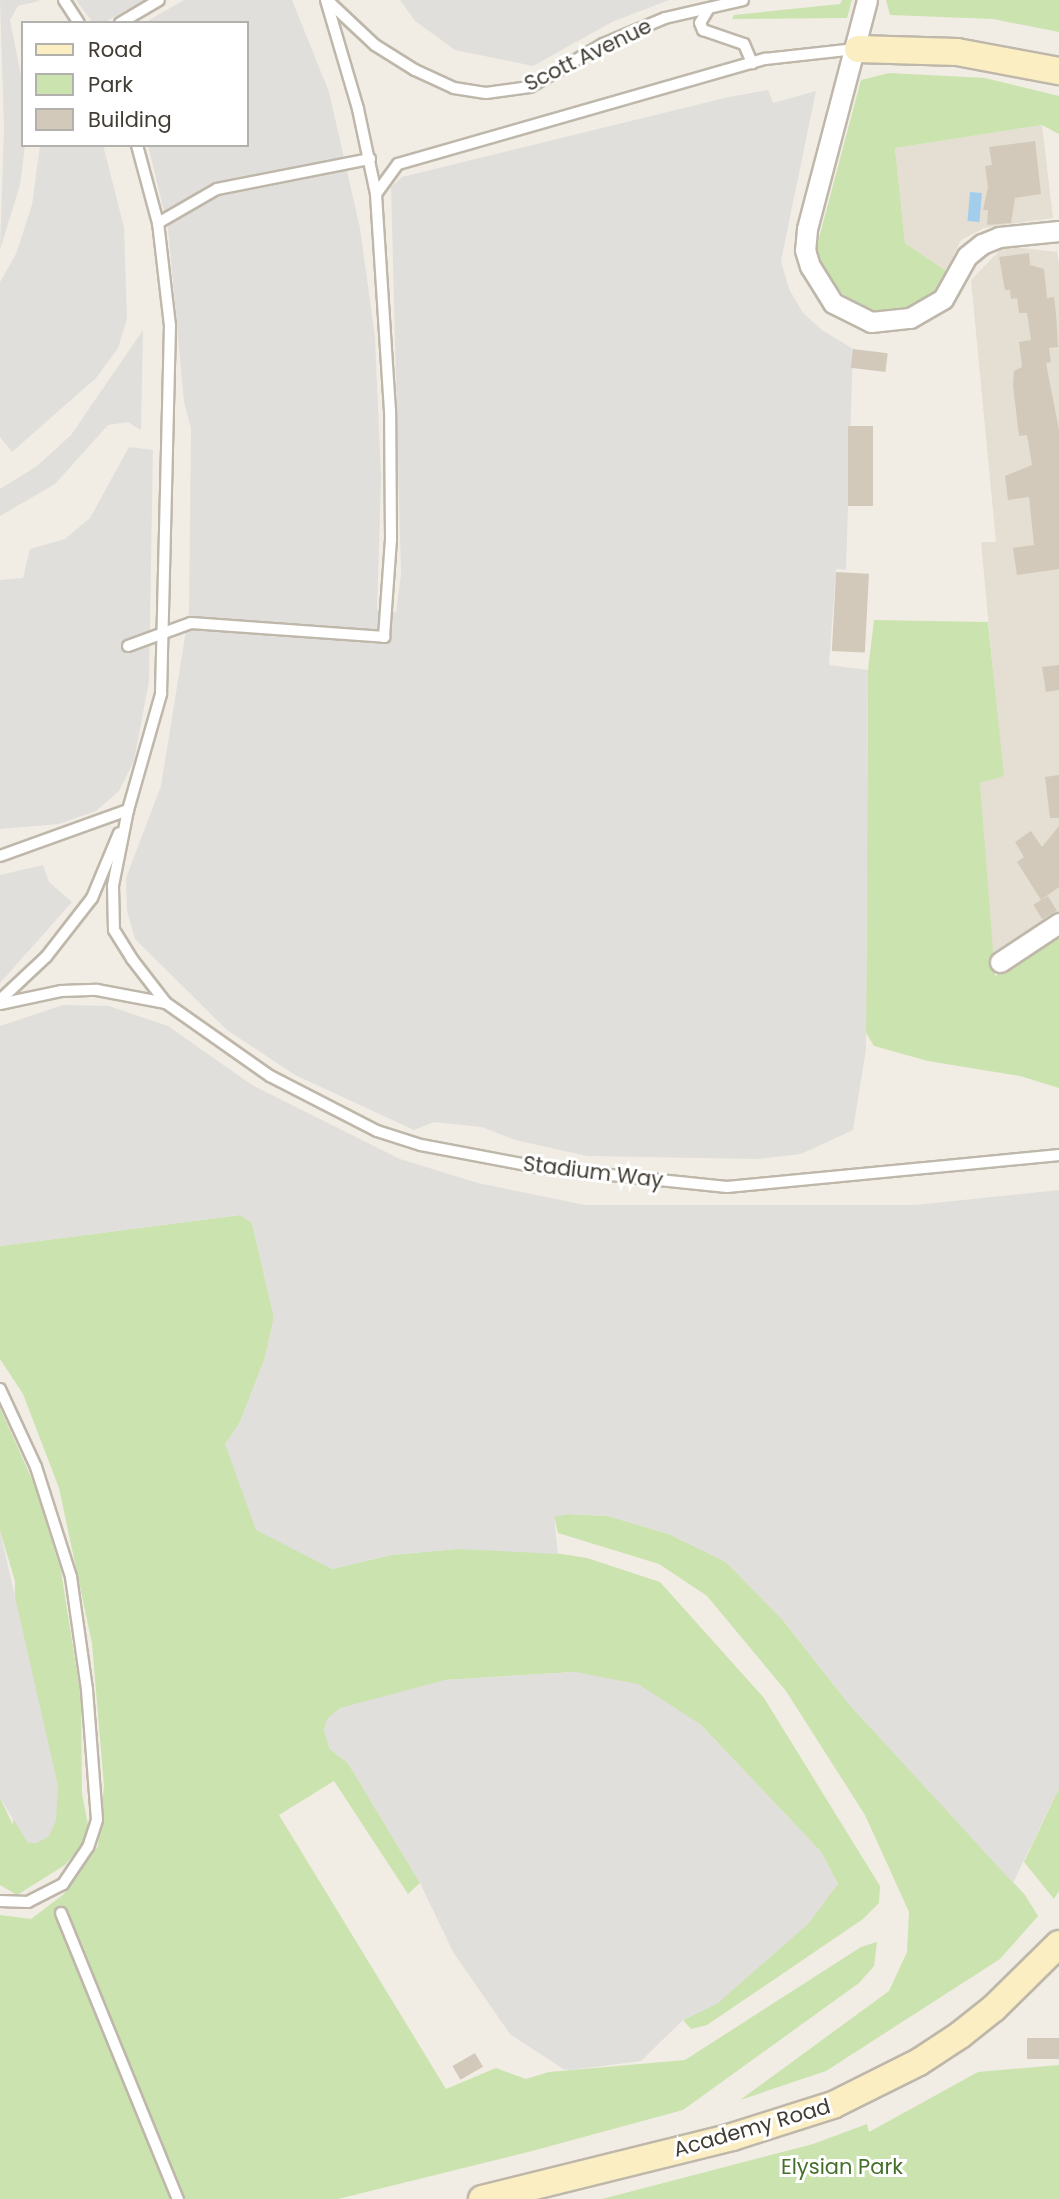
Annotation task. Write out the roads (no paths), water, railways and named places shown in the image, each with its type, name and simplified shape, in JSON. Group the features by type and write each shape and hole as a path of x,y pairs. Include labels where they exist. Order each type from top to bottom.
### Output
{"main road":[{"path":"858,49 957,52 1059,71"},
{"name":"Academy Road","path":"482,2199 732,2137 834,2105 919,2062 960,2035 994,2008 1059,1944"}],"street":[{"path":"867,0 858,49 805,250 819,284 833,303 871,322 909,318 943,299 967,256 982,244 999,237 1059,231"},
{"path":"1000,962 1059,923"}],"lane":[{"path":"64,0 78,21"},
{"path":"123,21 159,0"},
{"path":"128,646 191,623 384,637 391,539 390,411 376,194 370,159 326,0"},
{"name":"Scott Avenue","path":"326,0 375,45 415,70 454,88 486,93 530,87 629,32 743,0"},
{"path":"709,8 700,23 703,30 744,44 752,63"},
{"path":"376,194 398,164 418,156 752,63 858,49"},
{"path":"0,1002 46,957 92,898 128,810 160,694 170,326 158,223 138,147"},
{"path":"158,223 217,189 370,159"},
{"path":"0,856 128,810"},
{"name":"Stadium Way","path":"128,810 113,886 114,930 166,1003 270,1076 377,1131 421,1145 543,1168 727,1187 1059,1155"},
{"name":"Stadium Way","path":"0,1002 61,991 97,990 166,1003"},
{"path":"0,1389 36,1466 71,1577 88,1690 97,1820 88,1847 63,1884 28,1902 0,1901"},
{"path":"61,1913 178,2199"}],"water":[{"path":"970,192 982,193 979,222 967,221"}],"park label":[{"name":"Elysian Park","path":"842,2167"}]}
